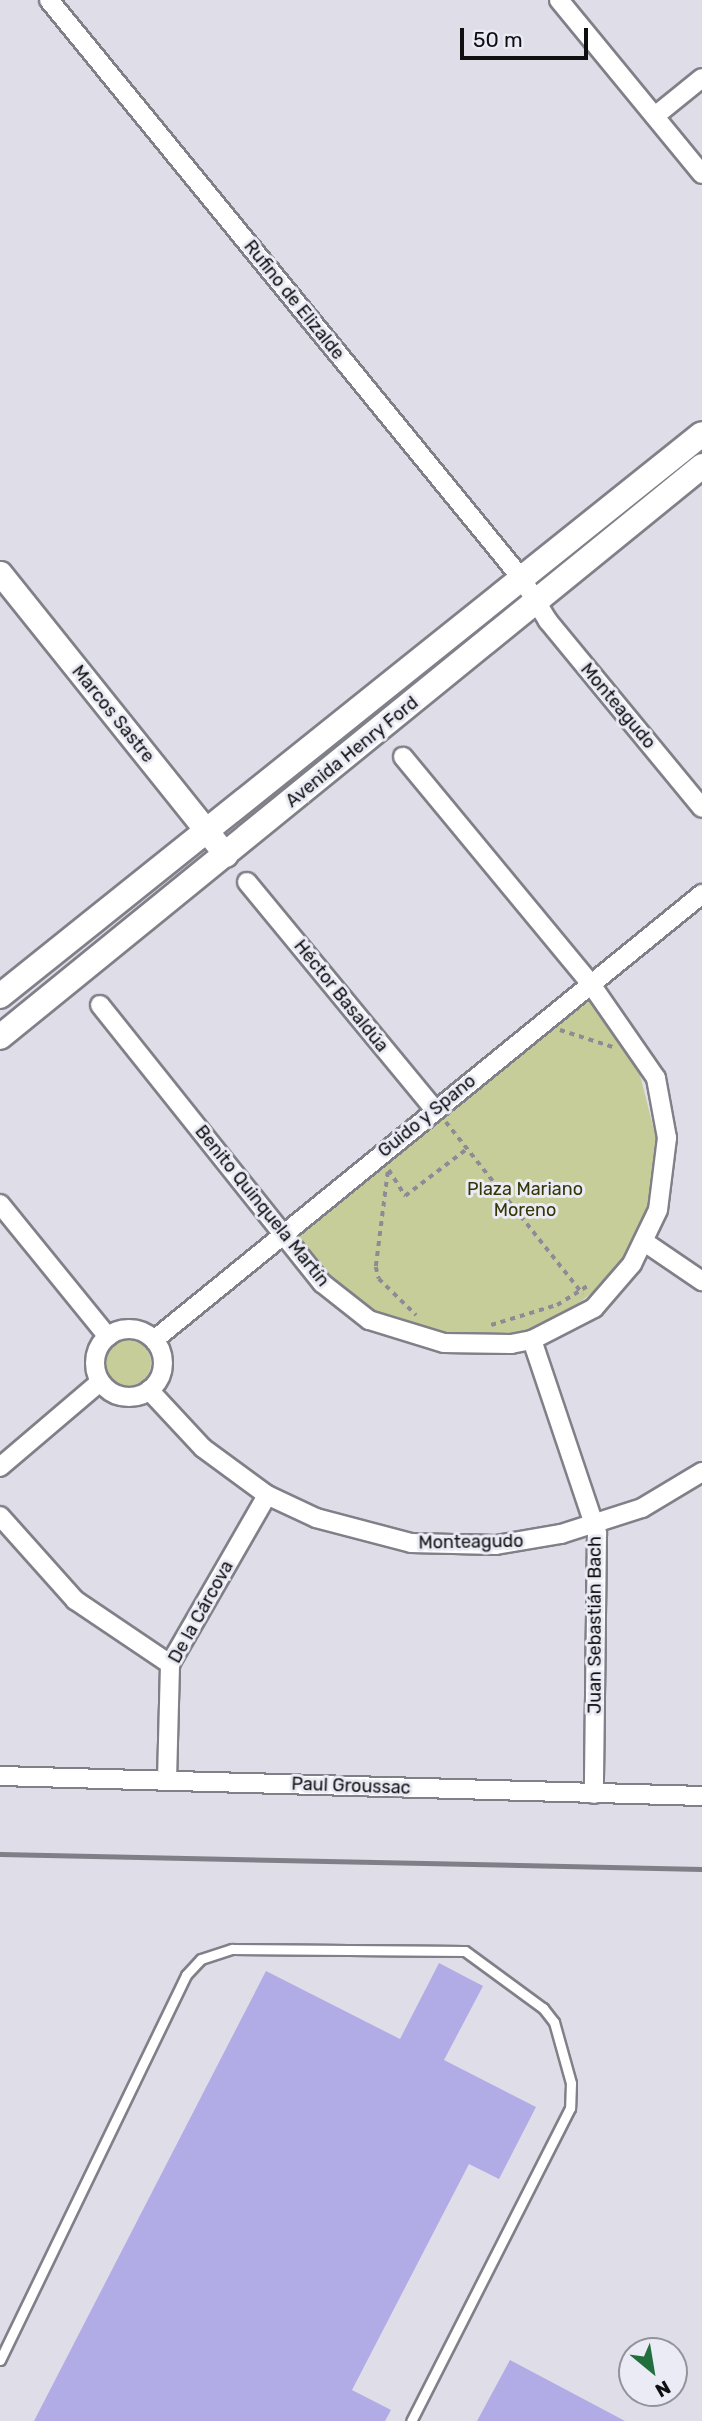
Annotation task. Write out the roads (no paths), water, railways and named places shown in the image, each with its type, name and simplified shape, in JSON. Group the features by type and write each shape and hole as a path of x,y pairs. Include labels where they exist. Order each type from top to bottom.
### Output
{"main road":[{"name":"Avenida Henry Ford","path":"0,996 702,434"},
{"name":"Avenida Henry Ford","path":"0,1037 702,466"}],"street":[{"name":"Rufino de Elizalde","path":"49,0 522,579 534,603"},
{"path":"559,0 702,174"},
{"path":"655,116 702,78"},
{"name":"Marcos Sastre","path":"0,573 226,855"},
{"name":"Monteagudo","path":"534,603 702,808"},
{"name":"Benito Quinquela Martín","path":"100,1005 323,1283 369,1320 444,1343 532,1340 594,1308 646,1243 663,1187 667,1138 662,1096 644,1057 591,984 403,757"},
{"name":"Héctor Basaldúa","path":"247,882 435,1110"},
{"name":"Guido y Spano","path":"154,1340 283,1231 384,1162 435,1110 702,894"},
{"path":"0,1204 108,1336"},
{"path":"646,1243 702,1281"},
{"path":"135,1330 154,1340 163,1361 157,1382 149,1390 128,1397 107,1390 100,1382 94,1360 108,1336 135,1330"},
{"name":"Juan Sebastián Bach","path":"532,1340 596,1525 594,1794"},
{"path":"0,1467 100,1382"},
{"name":"Monteagudo","path":"149,1390 203,1448 267,1494 316,1518 360,1533 432,1545 531,1541 596,1525 642,1508 702,1472"},
{"name":"De la Cárcova","path":"167,1780 170,1664 267,1494"},
{"path":"0,1516 75,1600 170,1664"},
{"name":"Paul Groussac","path":"0,1776 702,1796"}],"lane":[{"path":"0,2360 186,1975 201,1959 232,1949 465,1951 543,2008 554,2022 571,2082 570,2108 411,2421"}],"railway":[{"path":"0,1854 702,1869"}],"park label":[{"name":"Plaza Mariano Moreno","path":"525,1200"}]}
